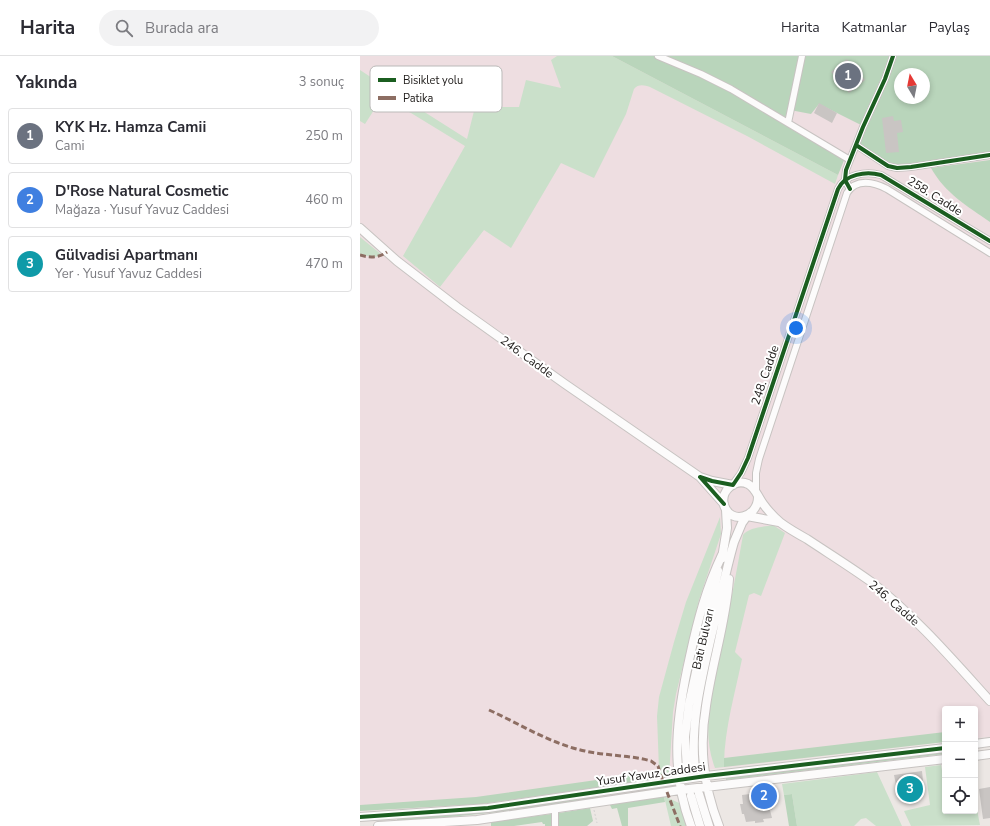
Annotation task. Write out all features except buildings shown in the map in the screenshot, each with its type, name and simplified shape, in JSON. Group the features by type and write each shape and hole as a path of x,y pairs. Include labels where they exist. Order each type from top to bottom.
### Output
{"street":[{"path":"658,56 670,59 731,89 850,160"},
{"path":"788,123 802,56"},
{"path":"850,189 846,180 846,170 893,56"},
{"path":"856,145 888,166 897,168 911,168 990,155"},
{"name":"258. Cadde","path":"846,180 869,173 881,175 990,241"},
{"name":"248. Cadde","path":"732,485 741,473 748,458 838,189 842,182 846,180"},
{"name":"258. Cadde","path":"850,189 856,185 867,183 882,186 990,253"},
{"name":"248. Cadde","path":"757,495 756,474 759,459 847,193 850,189"},
{"name":"246. Cadde","path":"360,228 402,265 457,307 582,396 700,477 725,507"},
{"name":"246. Cadde","path":"700,477 732,485"},
{"path":"743,483 749,484 757,495 756,508 748,516 736,516 730,514 725,507 725,492 732,485 743,483"},
{"name":"246. Cadde","path":"757,495 781,523 855,570 893,600 920,625 990,701"},
{"name":"Batı Bulvarı","path":"691,770 696,704 726,555 727,528 725,507"},
{"name":"246. Cadde","path":"748,516 781,523"},
{"name":"Batı Bulvarı","path":"726,555 737,532 748,516"},
{"path":"719,826 707,786 703,744 705,707 727,598 726,555"},
{"path":"691,826 680,790 679,780 677,735 683,687 700,611 710,582 726,555"},
{"path":"978,744 990,742"},
{"name":"Yusuf Yavuz Caddesi","path":"360,817 488,808 706,776 942,748"},
{"path":"978,756 990,754"},
{"name":"Yusuf Yavuz Caddesi","path":"378,826 477,820 707,786 942,759"},
{"path":"604,791 606,801"},
{"path":"700,826 695,795 709,826"},
{"path":"555,809 555,826"}],"path":[{"path":"594,807 596,823"}],"shaded area":[{"path":"360,56 990,56 990,737 978,738 978,706 942,706 942,742 686,772 663,778 482,804 360,811"}],"green space":[{"path":"557,56 612,56 838,175 835,184 747,136 650,87 643,85 639,86 634,89 626,114 594,178 561,163 511,248 484,230 440,287 403,256 465,146 409,112 424,112 467,139 474,112 502,112 502,107 519,107 526,80 561,88 551,60"},
{"path":"612,56 990,56 990,155 897,168 856,145 863,126 819,104 811,114 790,110 788,123 845,158 838,175"},
{"path":"360,70 370,77 370,112 373,112 365,124 360,121"},
{"path":"990,160 990,222 950,192 931,168"},
{"path":"360,237 382,255 375,257 360,255"},
{"path":"720,517 721,534 699,600 676,694 673,712 669,777 663,778 659,769 657,716 659,697 686,602"},
{"path":"773,525 785,533 761,596 754,593 749,595 735,652 742,659 730,712 724,753 724,767 715,768 710,752 708,720 743,535 749,530"},
{"path":"942,732 942,742 724,767 724,758"},
{"path":"942,752 942,754 726,780 726,777"},
{"path":"941,765 942,814 978,814 980,825 911,826 904,811 930,805 925,767"},
{"path":"660,771 663,778 482,804 360,811 360,805 476,797"},
{"path":"877,772 902,826 876,826 866,818 861,819 854,826 797,826 792,794 784,795 782,784"},
{"path":"792,794 797,826 789,826 784,795"},
{"path":"597,796 598,798 498,812 397,821 397,818 472,813"},
{"path":"664,796 679,803 688,826 671,826"},
{"path":"664,796 665,802 628,808 628,826 622,826 617,808 612,809 610,805"},
{"path":"590,808 593,821 587,826 559,826 559,813"},
{"path":"551,814 551,826 545,826 542,822 514,826 491,826 491,822"}],"marked path":[{"path":"360,255 374,257 387,252"},
{"path":"489,710 548,739 572,748 593,753 651,761 658,766 663,782"},
{"path":"667,792 680,826"}],"cycle path":[{"path":"850,189 845,180 846,170 863,127 885,79 893,56"},
{"path":"856,145 888,166 897,168 990,155"},
{"path":"724,504 700,477 733,485 741,473 748,458 838,189 841,184 856,175 869,173 881,175 990,241"},
{"path":"360,817 488,808 706,776 942,748"}],"place":[{"name":"KYK Hz. Hamza Camii","path":"848,76"},
{"name":"Gülvadisi Apartmanı","path":"910,789"},
{"name":"D'Rose Natural Cosmetic","path":"764,796"}]}
